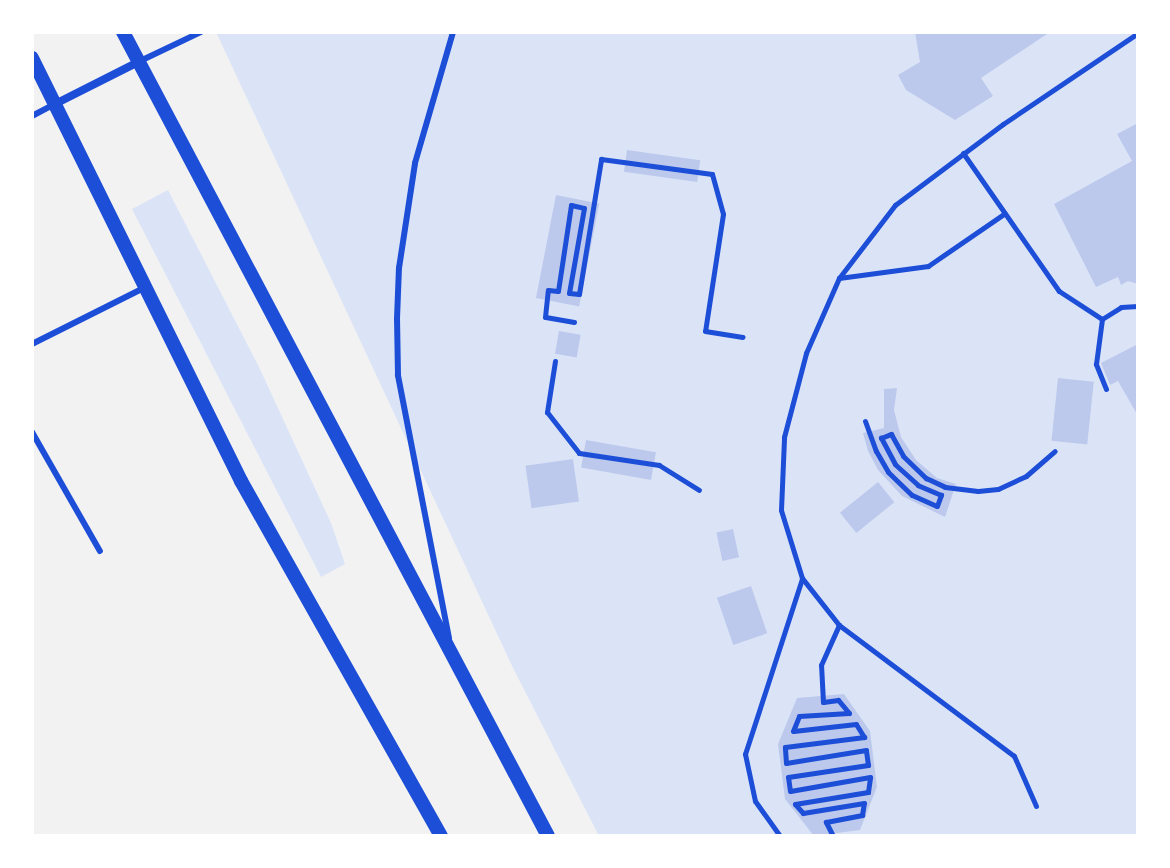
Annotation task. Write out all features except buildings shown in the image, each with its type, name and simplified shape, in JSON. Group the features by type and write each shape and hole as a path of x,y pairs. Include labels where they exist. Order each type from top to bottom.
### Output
{"street":[{"path":"123,32 548,836"},
{"path":"32,58 148,287 241,481 441,836"},
{"path":"55,104 138,62"}],"lane":[{"path":"138,62 201,32"},
{"path":"452,654 398,375 397,319 401,254 415,163 453,32"},
{"path":"32,116 55,104"},
{"path":"32,344 148,287"},
{"path":"32,432 100,551"}],"path":[{"path":"1036,806 1014,756 839,625 802,578 781,510 784,437 806,353 839,278 895,205 963,153 1138,33"},
{"path":"963,153 1059,291 1102,319"},
{"path":"574,322 545,317 548,290 558,291 571,205 584,208 569,293 579,294 601,159 712,174 723,214 705,331 743,337"},
{"path":"839,278 928,266 1005,213"},
{"path":"1102,319 1121,307 1138,306"},
{"path":"1102,319 1096,364 1106,389"},
{"path":"555,361 547,412 579,453 659,465 699,490"},
{"path":"865,421 888,472 912,495 937,506 941,495 918,485 895,464 881,438 891,434 903,456 926,478 945,487 978,491 998,489 1026,476 1055,451"},
{"path":"780,836 755,801 745,754 802,578"},
{"path":"833,836 826,822 862,815 864,803 803,813 795,804 868,792 870,777 790,791 788,777 868,765 866,750 786,763 785,747 864,737 856,724 793,731 799,716 849,713 838,700 823,702 821,665 839,625"}],"shaded area":[{"path":"216,32 1138,32 1138,836 599,836 513,668"},
{"path":"168,190 259,367 331,523 345,564 321,577 132,209"}]}
